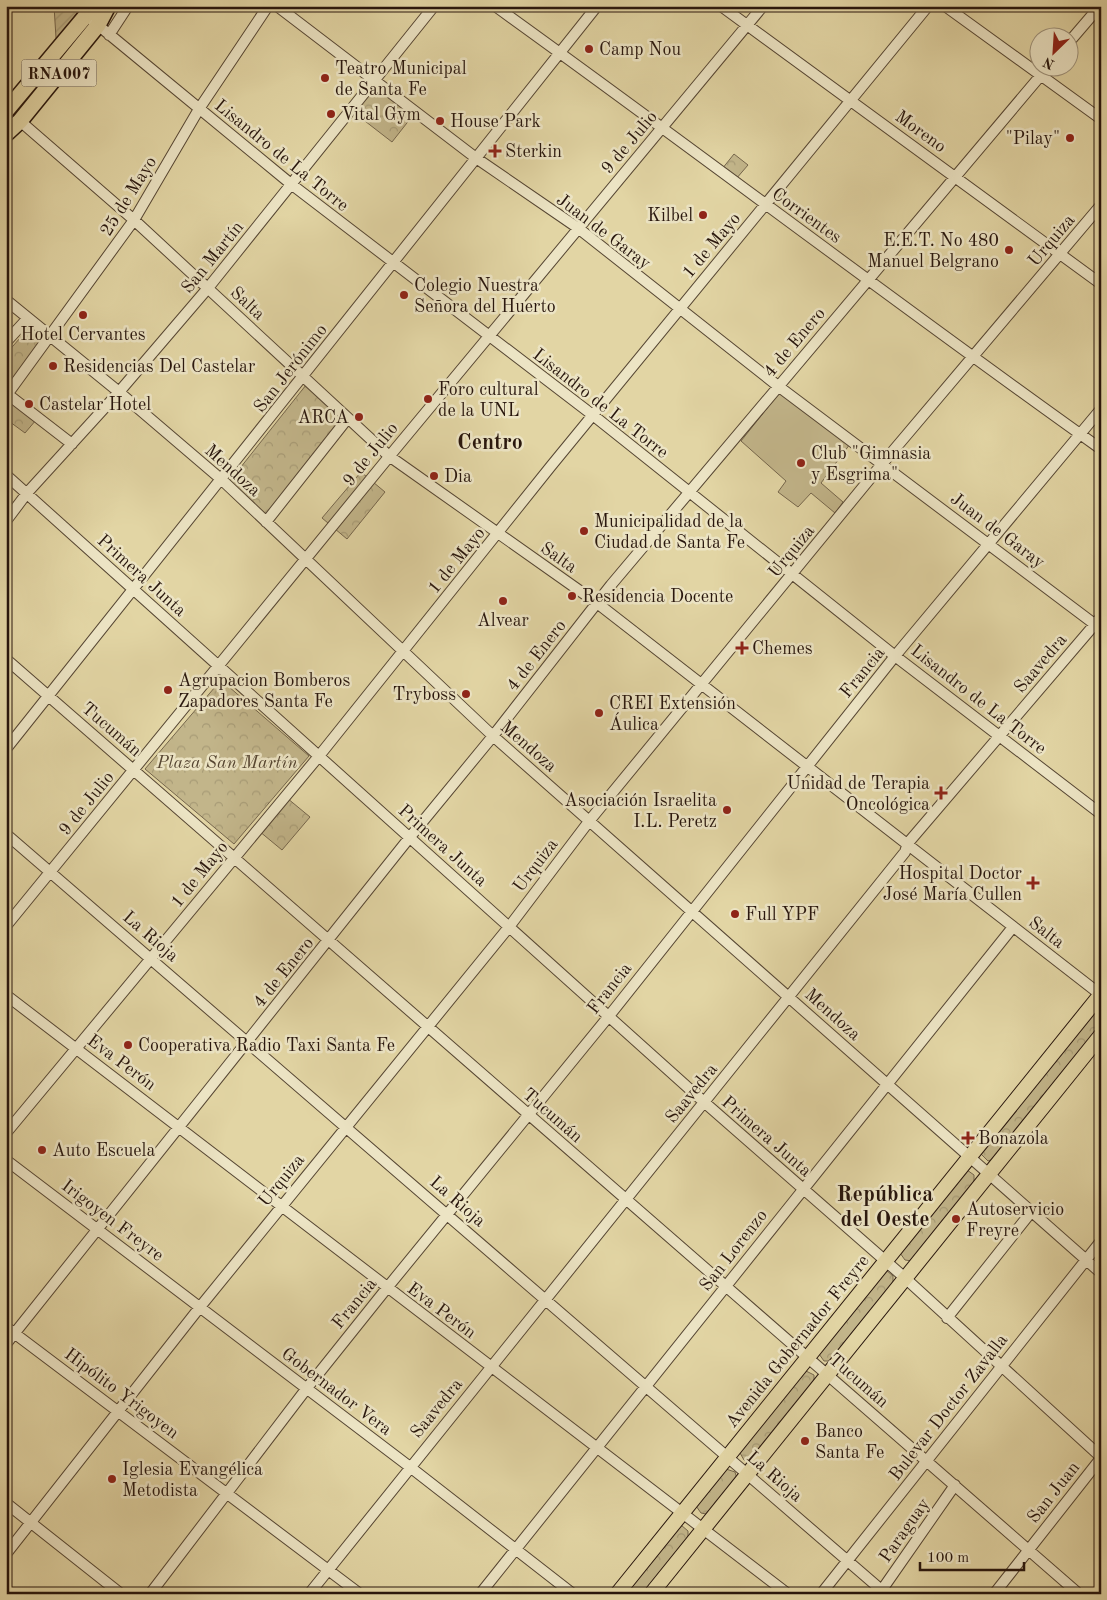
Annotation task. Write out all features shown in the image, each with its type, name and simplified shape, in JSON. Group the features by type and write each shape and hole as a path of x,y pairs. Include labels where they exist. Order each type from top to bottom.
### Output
{"highway":[{"name":"RNA007","path":"6,134 103,30 108,6"},
{"name":"RNA007","path":"6,111 86,8"}],"main road":[{"path":"6,137 20,121"},
{"name":"Avenida Gobernador Freyre","path":"617,1594 969,1155 1101,994"},
{"path":"651,1594 1101,1035"}],"street":[{"path":"103,30 128,6"},
{"name":"25 de Mayo","path":"7,394 134,220 199,109 268,6"},
{"name":"Juan de Garay","path":"277,6 374,82 476,158 578,228 778,386 988,543 1099,623"},
{"name":"San Martín","path":"6,520 27,493 119,392 208,288 434,6"},
{"name":"Corrientes","path":"495,6 663,126 972,358 1101,449"},
{"name":"San Jerónimo","path":"6,749 303,378 596,6"},
{"name":"Moreno","path":"721,6 1101,284"},
{"name":"9 de Julio","path":"6,926 389,456 763,6"},
{"name":"1 de Mayo","path":"6,1133 318,756 551,466 594,416 679,309 928,6"},
{"path":"945,6 1030,62"},
{"path":"1080,29 1100,6"},
{"name":"Lisandro de La Torre","path":"86,8 103,30 291,184 594,416 895,656 1101,814"},
{"name":"4 de Enero","path":"6,1344 10,1330 98,1230 597,603 1038,78"},
{"path":"1052,78 1101,119"},
{"name":"Salta","path":"20,121 134,220 389,456 597,603 1101,994"},
{"name":"Urquiza","path":"6,1554 200,1306 426,1026 509,927 590,820 882,464 1101,206"},
{"name":"Mendoza","path":"6,300 119,392 222,480 493,736 1101,1273"},
{"path":"6,342 28,318"},
{"path":"7,394 72,444"},
{"name":"Francia","path":"150,1594 307,1388 447,1213 609,1016 895,656 1101,408"},
{"path":"266,522 348,418"},
{"name":"Primera Junta","path":"6,475 704,1102 905,1278 1101,1457"},
{"name":"Saavedra","path":"309,1594 704,1102 790,998 905,852 908,843 1099,623"},
{"name":"Tucumán","path":"6,659 1079,1594"},
{"name":"La Rioja","path":"6,834 547,1298 882,1592"},
{"name":"San Lorenzo","path":"480,1594 598,1448 886,1083 1013,927"},
{"name":"Eva Perón","path":"6,995 179,1126 387,1288 683,1511 788,1594"},
{"name":"Irigoyen Freyre","path":"6,1160 200,1306"},
{"path":"947,1318 1032,1211"},
{"name":"Bulevar Doctor Zavalla","path":"821,1594 1101,1240"},
{"name":"Gobernador Vera","path":"200,1306 573,1594"},
{"name":"Hipólito Yrigoyen","path":"10,1330 119,1410 360,1594"},
{"name":"San Juan","path":"994,1594 1101,1457"},
{"name":"Paraguay","path":"882,1592 955,1485"},
{"path":"6,1503 121,1594"}],"green space":[{"path":"54,6 77,7 77,13 58,39 56,38"},
{"path":"374,84 414,114 392,142 352,111"},
{"path":"734,154 748,165 736,179 722,169"},
{"path":"27,330 40,341 7,388 6,354"},
{"path":"306,385 349,425 272,521 229,482"},
{"name":"Club \"Gimnasia y Esgrima\"","path":"780,392 850,444 821,483 843,502 835,513 811,493 798,507 778,492 786,481 741,441"},
{"path":"13,401 36,420 25,433 6,419 6,410"},
{"path":"361,472 385,492 347,539 322,518"},
{"name":"Plaza San Martín","path":"221,680 309,756 234,844 145,769"},
{"path":"287,798 310,817 282,850 259,831"},
{"path":"1101,1004 1101,1027 996,1158 988,1161 979,1152"},
{"path":"967,1170 974,1175 974,1182 912,1261 905,1260 900,1253"},
{"path":"886,1270 893,1276 893,1283 831,1361 824,1361 819,1354"},
{"path":"804,1370 814,1375 814,1382 752,1461 744,1460 740,1453 743,1447"},
{"path":"726,1469 735,1472 737,1479 706,1514 701,1513 696,1506"},
{"path":"681,1525 688,1531 688,1538 645,1594 624,1594"}],"place":[{"name":"Camp Nou","path":"589,49"},
{"name":"Teatro Municipal de Santa Fe","path":"325,78"},
{"name":"Vital Gym","path":"331,114"},
{"name":"House Park","path":"440,121"},
{"name":"\"Pilay\"","path":"1070,138"},
{"name":"Sterkin","path":"495,151"},
{"name":"Kilbel","path":"703,215"},
{"name":"E.E.T. No 480 Manuel Belgrano","path":"1009,250"},
{"name":"Colegio Nuestra Señora del Huerto","path":"404,295"},
{"name":"Hotel Cervantes","path":"83,315"},
{"name":"Residencias Del Castelar","path":"53,366"},
{"name":"Foro cultural de la UNL","path":"428,399"},
{"name":"Castelar Hotel","path":"29,404"},
{"name":"ARCA","path":"359,417"},
{"name":"Club \"Gimnasia y Esgrima\"","path":"801,463"},
{"name":"Dia","path":"434,476"},
{"name":"Municipalidad de la Ciudad de Santa Fe","path":"584,531"},
{"name":"Residencia Docente","path":"572,596"},
{"name":"Alvear","path":"503,601"},
{"name":"Chemes","path":"742,648"},
{"name":"Agrupacion Bomberos Zapadores Santa Fe","path":"168,690"},
{"name":"Tryboss","path":"466,694"},
{"name":"CREI Extensión Áulica","path":"599,713"},
{"name":"Unidad de Terapia Oncológica","path":"941,793"},
{"name":"Asociación Israelita I.L. Peretz","path":"727,810"},
{"name":"Hospital Doctor José María Cullen","path":"1033,883"},
{"name":"Full YPF","path":"735,914"},
{"name":"Cooperativa Radio Taxi Santa Fe","path":"128,1045"},
{"name":"Bonazola","path":"968,1138"},
{"name":"Auto Escuela","path":"42,1150"},
{"name":"Autoservicio Freyre","path":"956,1219"},
{"name":"Banco Santa Fe","path":"805,1441"},
{"name":"Iglesia Evangélica Metodista","path":"112,1479"}],"district":[{"name":"Centro","path":"490,441"},
{"name":"República del Oeste","path":"885,1206"}]}
